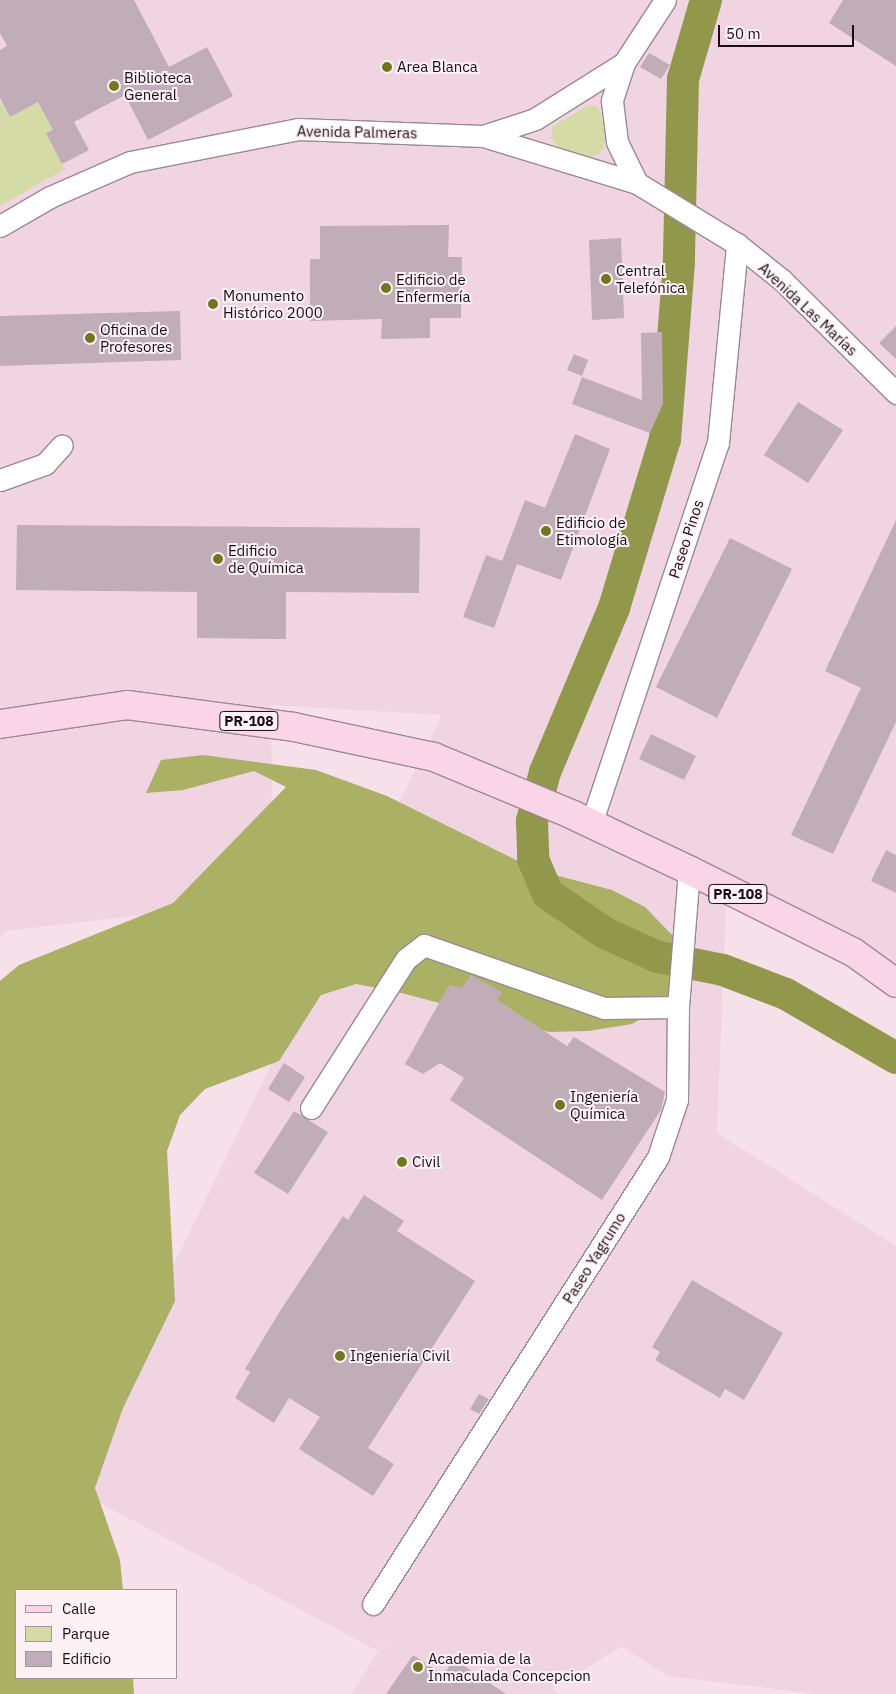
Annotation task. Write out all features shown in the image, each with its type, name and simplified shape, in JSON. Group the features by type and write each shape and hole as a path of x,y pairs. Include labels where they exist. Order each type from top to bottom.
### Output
{"main road":[{"name":"PR-108","path":"0,724 126,705 294,727 434,757 582,820 689,870 853,952 896,983"}],"street":[{"name":"Avenida Palmeras","path":"637,183 617,142 612,101 624,63 665,0"},
{"name":"Avenida Palmeras","path":"0,226 50,197 130,162 298,129 483,136 535,119 624,63"},
{"path":"483,136 637,183"},
{"name":"Avenida Las Marías","path":"637,183 662,201 736,244 782,280 896,393"},
{"name":"Paseo Pinos","path":"582,820 718,443 736,244"},
{"path":"0,480 45,464 62,445"},
{"name":"Paseo Yagrumo","path":"373,1604 658,1157 677,1100 678,1006 689,870"},
{"path":"311,1108 406,959 424,945 604,1008 678,1006"}],"shaded area":[{"path":"0,0 896,0 896,966 727,878 717,1133 896,1246 896,1694 816,1694 668,1676 622,1647 552,1688 559,1694 351,1694 387,1638 378,1651 66,1485 442,715 271,705 273,900 4,931 0,939"}],"green space":[{"path":"0,101 10,117 38,102 53,130 47,133 65,169 0,206"},
{"path":"589,105 597,106 601,113 606,142 600,154 589,157 558,147 551,138 552,127"},
{"path":"203,755 316,770 387,796 536,870 612,890 645,907 672,935 680,970 666,1004 632,1024 588,1031 549,1032 394,991 356,984 321,995 279,1061 205,1089 180,1115 167,1151 175,1301 123,1408 95,1488 120,1560 123,1589 15,1589 15,1679 133,1679 134,1694 0,1694 0,981 19,965 173,903 286,787 254,771 183,790 146,793 161,760"}],"building":[{"name":"Biblioteca General","path":"0,0 134,0 169,67 207,47 233,96 148,140 125,95 74,122 89,150 62,164 46,133 53,130 38,102 10,117 0,98 0,50 7,46 0,33"},
{"path":"843,0 896,0 896,66 829,23"},
{"path":"649,53 670,65 661,79 640,67"},
{"name":"Edificio de Enfermería","path":"449,225 448,257 462,257 461,318 430,318 430,338 381,339 382,319 310,321 310,259 320,259 320,226"},
{"name":"Central Telefónica","path":"621,238 624,318 592,320 589,240"},
{"name":"Oficina de Profesores","path":"180,311 181,360 0,366 0,316"},
{"path":"896,326 896,359 879,343"},
{"path":"662,332 663,404 650,433 572,404 582,377 642,400 641,333"},
{"path":"574,354 588,360 582,376 567,370"},
{"path":"798,402 843,430 808,483 764,455"},
{"name":"Edificio de Etimología","path":"575,434 610,449 561,580 517,564 494,628 463,617 486,555 502,561 525,500 545,508"},
{"path":"896,520 896,722 833,854 791,835 861,688 825,671"},
{"name":"Edificio de Química","path":"17,525 420,528 419,593 286,592 286,639 197,638 197,592 16,590"},
{"path":"730,538 792,569 717,718 656,687"},
{"path":"651,734 696,756 684,780 639,759"},
{"path":"886,850 896,855 896,893 871,881"},
{"name":"Ingeniería Química","path":"471,975 502,992 497,1000 567,1046 574,1037 665,1092 661,1110 602,1200 450,1100 464,1078 440,1063 423,1074 405,1064 449,985 461,988"},
{"path":"284,1063 305,1077 289,1102 268,1089"},
{"path":"294,1111 328,1132 288,1194 254,1173"},
{"name":"Ingeniería Civil","path":"364,1195 404,1221 397,1231 475,1281 368,1448 394,1464 373,1496 299,1449 320,1417 289,1398 274,1423 235,1398 250,1372 245,1369 280,1311 343,1216 348,1220"},
{"path":"692,1280 783,1333 744,1400 725,1389 720,1398 655,1360 660,1352 652,1347"},
{"path":"479,1394 489,1399 479,1414 470,1409"},
{"name":"Academia de la Inmaculada Concepcion","path":"413,1655 443,1675 454,1659 506,1694 386,1694"}],"waterway":[{"path":"706,0 683,79 679,262 665,439 614,608 545,772 532,821 533,859 548,894 605,933 658,957 723,970 786,994 896,1058"}],"place":[{"name":"Area Blanca","path":"387,67"},
{"name":"Biblioteca General","path":"114,86"},
{"name":"Central Telefónica","path":"606,279"},
{"name":"Edificio de Enfermería","path":"386,288"},
{"name":"Monumento Histórico 2000","path":"213,304"},
{"name":"Oficina de Profesores","path":"90,338"},
{"name":"Edificio de Etimología","path":"546,531"},
{"name":"Edificio de Química","path":"218,559"},
{"name":"Ingeniería Química","path":"560,1105"},
{"name":"Civil","path":"402,1162"},
{"name":"Ingeniería Civil","path":"340,1356"},
{"name":"Academia de la Inmaculada Concepcion","path":"418,1667"}]}
